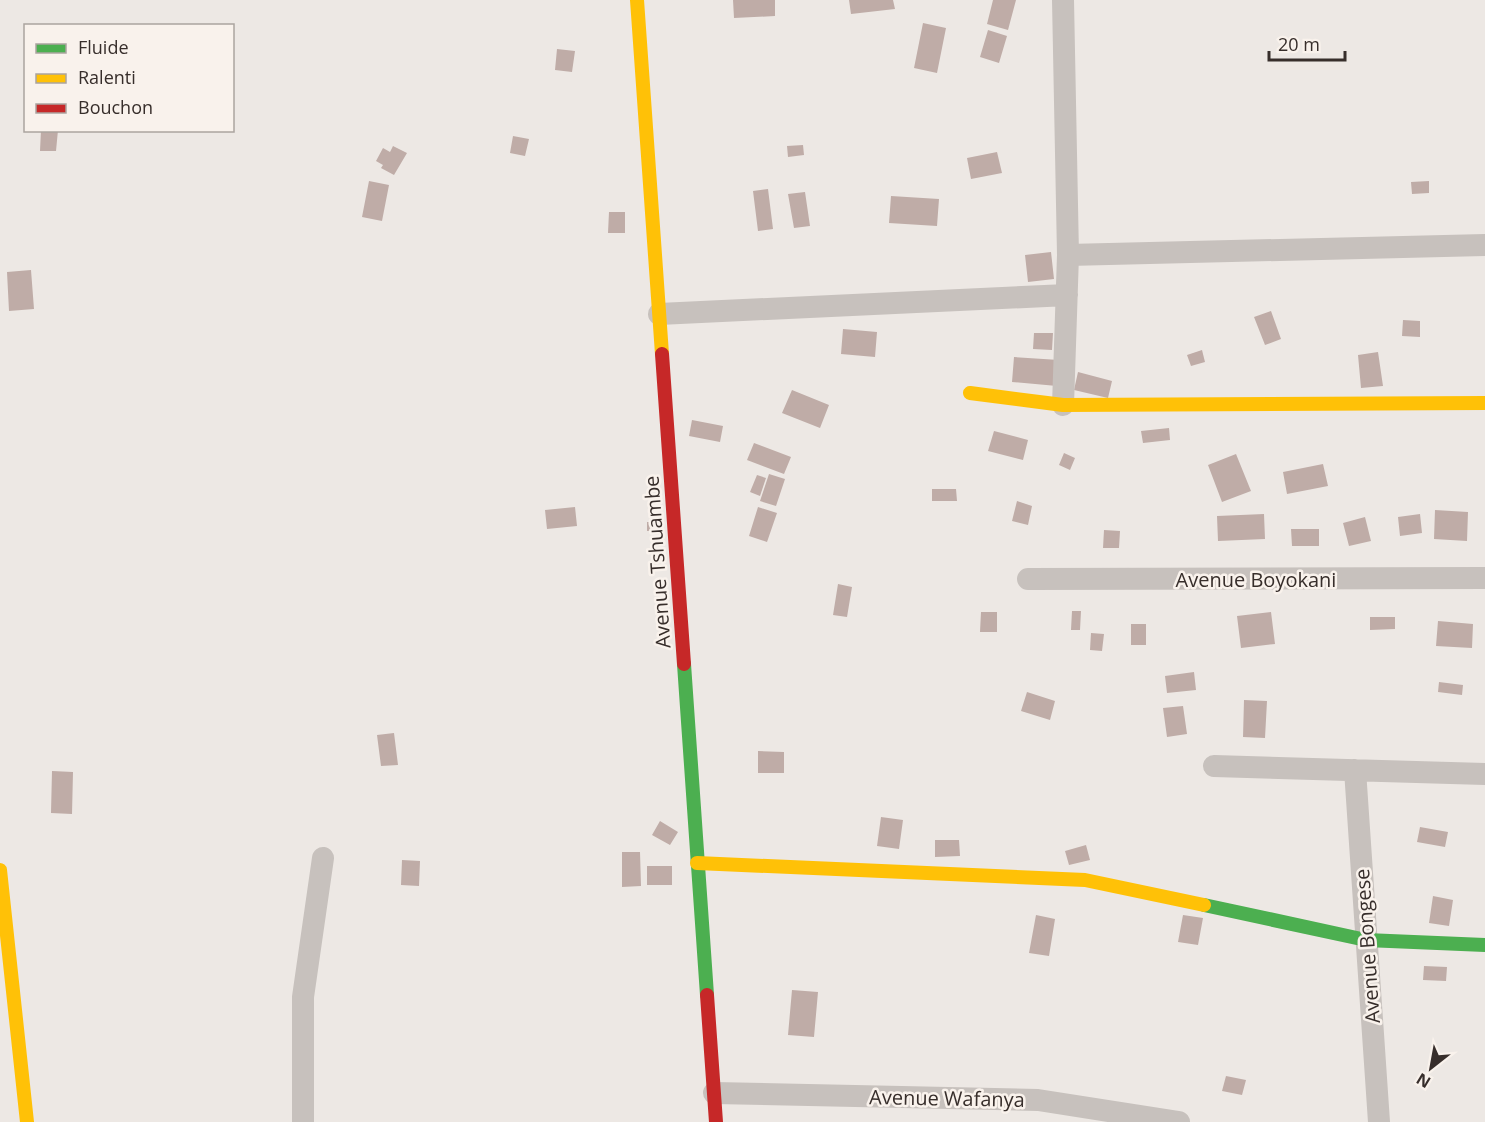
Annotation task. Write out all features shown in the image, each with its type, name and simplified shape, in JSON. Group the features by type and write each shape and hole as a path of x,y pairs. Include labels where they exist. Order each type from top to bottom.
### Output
{"street":[{"name":"Avenue Tshuambe","path":"637,0 716,1122"},
{"path":"1063,405 1068,255 1064,0"},
{"path":"1068,255 1485,245"},
{"path":"659,314 1067,295"},
{"path":"970,393 1063,405 1485,403"},
{"name":"Avenue Boyokani","path":"1028,579 1485,578"},
{"path":"1214,766 1485,774"},
{"name":"Avenue Bongese","path":"1354,770 1379,1122"},
{"path":"303,1122 303,997 323,858"},
{"path":"698,863 1085,880 1366,940 1485,945"},
{"path":"0,870 27,1122"},
{"name":"Avenue Wafanya","path":"714,1093 1038,1100 1179,1122"}],"building":[{"path":"733,0 775,0 775,16 734,18"},
{"path":"849,0 893,0 895,9 851,14"},
{"path":"993,0 1016,0 1008,30 987,24"},
{"path":"923,23 946,28 937,73 914,68"},
{"path":"988,30 1007,36 999,63 980,57"},
{"path":"557,49 575,51 572,72 555,70"},
{"path":"41,132 58,132 56,151 40,151"},
{"path":"513,136 529,139 525,156 510,153"},
{"path":"803,145 804,155 788,157 787,146"},
{"path":"393,146 407,153 394,175 381,168 383,165 376,161 383,148 390,152"},
{"path":"997,152 1002,173 971,179 967,158"},
{"path":"369,181 389,185 382,221 362,217"},
{"path":"1429,181 1429,193 1412,194 1411,182"},
{"path":"768,189 773,229 758,231 753,191"},
{"path":"805,192 810,226 794,228 788,194"},
{"path":"891,196 939,199 937,226 889,223"},
{"path":"609,212 625,212 625,233 608,233"},
{"path":"1051,252 1054,279 1028,282 1025,255"},
{"path":"31,270 34,309 9,311 7,272"},
{"path":"1271,311 1281,339 1265,345 1254,317"},
{"path":"1403,320 1420,321 1420,337 1402,336"},
{"path":"843,329 877,332 875,357 841,354"},
{"path":"1034,333 1053,333 1052,350 1033,349"},
{"path":"1202,350 1205,362 1191,366 1187,355"},
{"path":"1378,352 1383,386 1361,388 1358,355"},
{"path":"1014,357 1059,360 1057,386 1012,382"},
{"path":"1078,372 1112,381 1108,398 1074,390"},
{"path":"792,390 829,405 820,428 782,413"},
{"path":"692,420 723,426 720,442 689,436"},
{"path":"1169,428 1170,440 1143,443 1141,431"},
{"path":"994,431 1028,440 1023,460 988,451"},
{"path":"754,443 791,457 784,474 747,460"},
{"path":"1064,453 1075,458 1070,470 1059,465"},
{"path":"1236,454 1251,491 1222,502 1208,465"},
{"path":"1323,464 1328,486 1287,494 1283,472"},
{"path":"769,474 785,479 776,506 760,501"},
{"path":"757,475 766,478 760,496 750,492"},
{"path":"932,489 956,489 957,501 932,501"},
{"path":"1017,501 1032,506 1028,525 1012,521"},
{"path":"575,507 577,526 547,529 545,510"},
{"path":"758,507 777,513 767,542 749,536"},
{"path":"1435,510 1468,512 1467,541 1434,539"},
{"path":"1264,514 1265,539 1218,541 1217,516"},
{"path":"1420,514 1422,533 1400,536 1398,517"},
{"path":"1365,517 1371,541 1349,546 1343,523"},
{"path":"647,522 658,522 658,530 647,531"},
{"path":"1291,529 1319,529 1319,546 1292,546"},
{"path":"1104,530 1120,531 1119,548 1103,548"},
{"path":"838,584 852,587 847,617 833,615"},
{"path":"1072,611 1081,611 1080,630 1071,630"},
{"path":"981,612 997,612 997,632 980,632"},
{"path":"1271,612 1275,644 1241,648 1237,616"},
{"path":"1370,617 1395,617 1395,629 1370,630"},
{"path":"1438,621 1473,624 1472,648 1436,646"},
{"path":"1131,624 1146,624 1146,645 1131,645"},
{"path":"1091,633 1104,634 1102,651 1090,650"},
{"path":"1194,672 1196,690 1167,693 1165,676"},
{"path":"1439,682 1463,685 1462,695 1438,692"},
{"path":"1027,692 1055,701 1050,720 1021,711"},
{"path":"1244,700 1267,701 1265,738 1243,737"},
{"path":"1183,706 1187,734 1167,737 1163,708"},
{"path":"394,733 398,765 381,766 377,735"},
{"path":"758,751 784,752 784,773 758,773"},
{"path":"52,771 73,772 72,814 51,813"},
{"path":"881,817 903,820 899,849 877,846"},
{"path":"660,821 678,832 670,845 652,835"},
{"path":"1420,827 1448,832 1445,847 1417,842"},
{"path":"935,840 959,840 960,856 935,857"},
{"path":"1086,845 1090,860 1069,865 1065,851"},
{"path":"622,852 640,852 641,886 622,887"},
{"path":"402,860 420,861 419,886 401,885"},
{"path":"647,866 672,866 672,885 647,885"},
{"path":"1433,896 1453,900 1449,926 1429,923"},
{"path":"1036,915 1055,919 1049,956 1029,953"},
{"path":"1183,915 1203,918 1198,945 1178,942"},
{"path":"1424,966 1447,967 1446,981 1423,980"},
{"path":"792,990 818,992 814,1037 788,1035"},
{"path":"1226,1076 1246,1080 1242,1095 1222,1091"}],"traffic: fast":[{"path":"684,664 707,995"},
{"path":"1204,905 1366,940 1485,945"}],"traffic: slow":[{"path":"637,0 662,354"},
{"path":"970,393 1063,405 1485,403"},
{"path":"697,863 1085,880 1204,905"},
{"path":"0,870 27,1122"}],"traffic: jam":[{"path":"662,354 684,664"},
{"path":"707,995 716,1122"}]}
